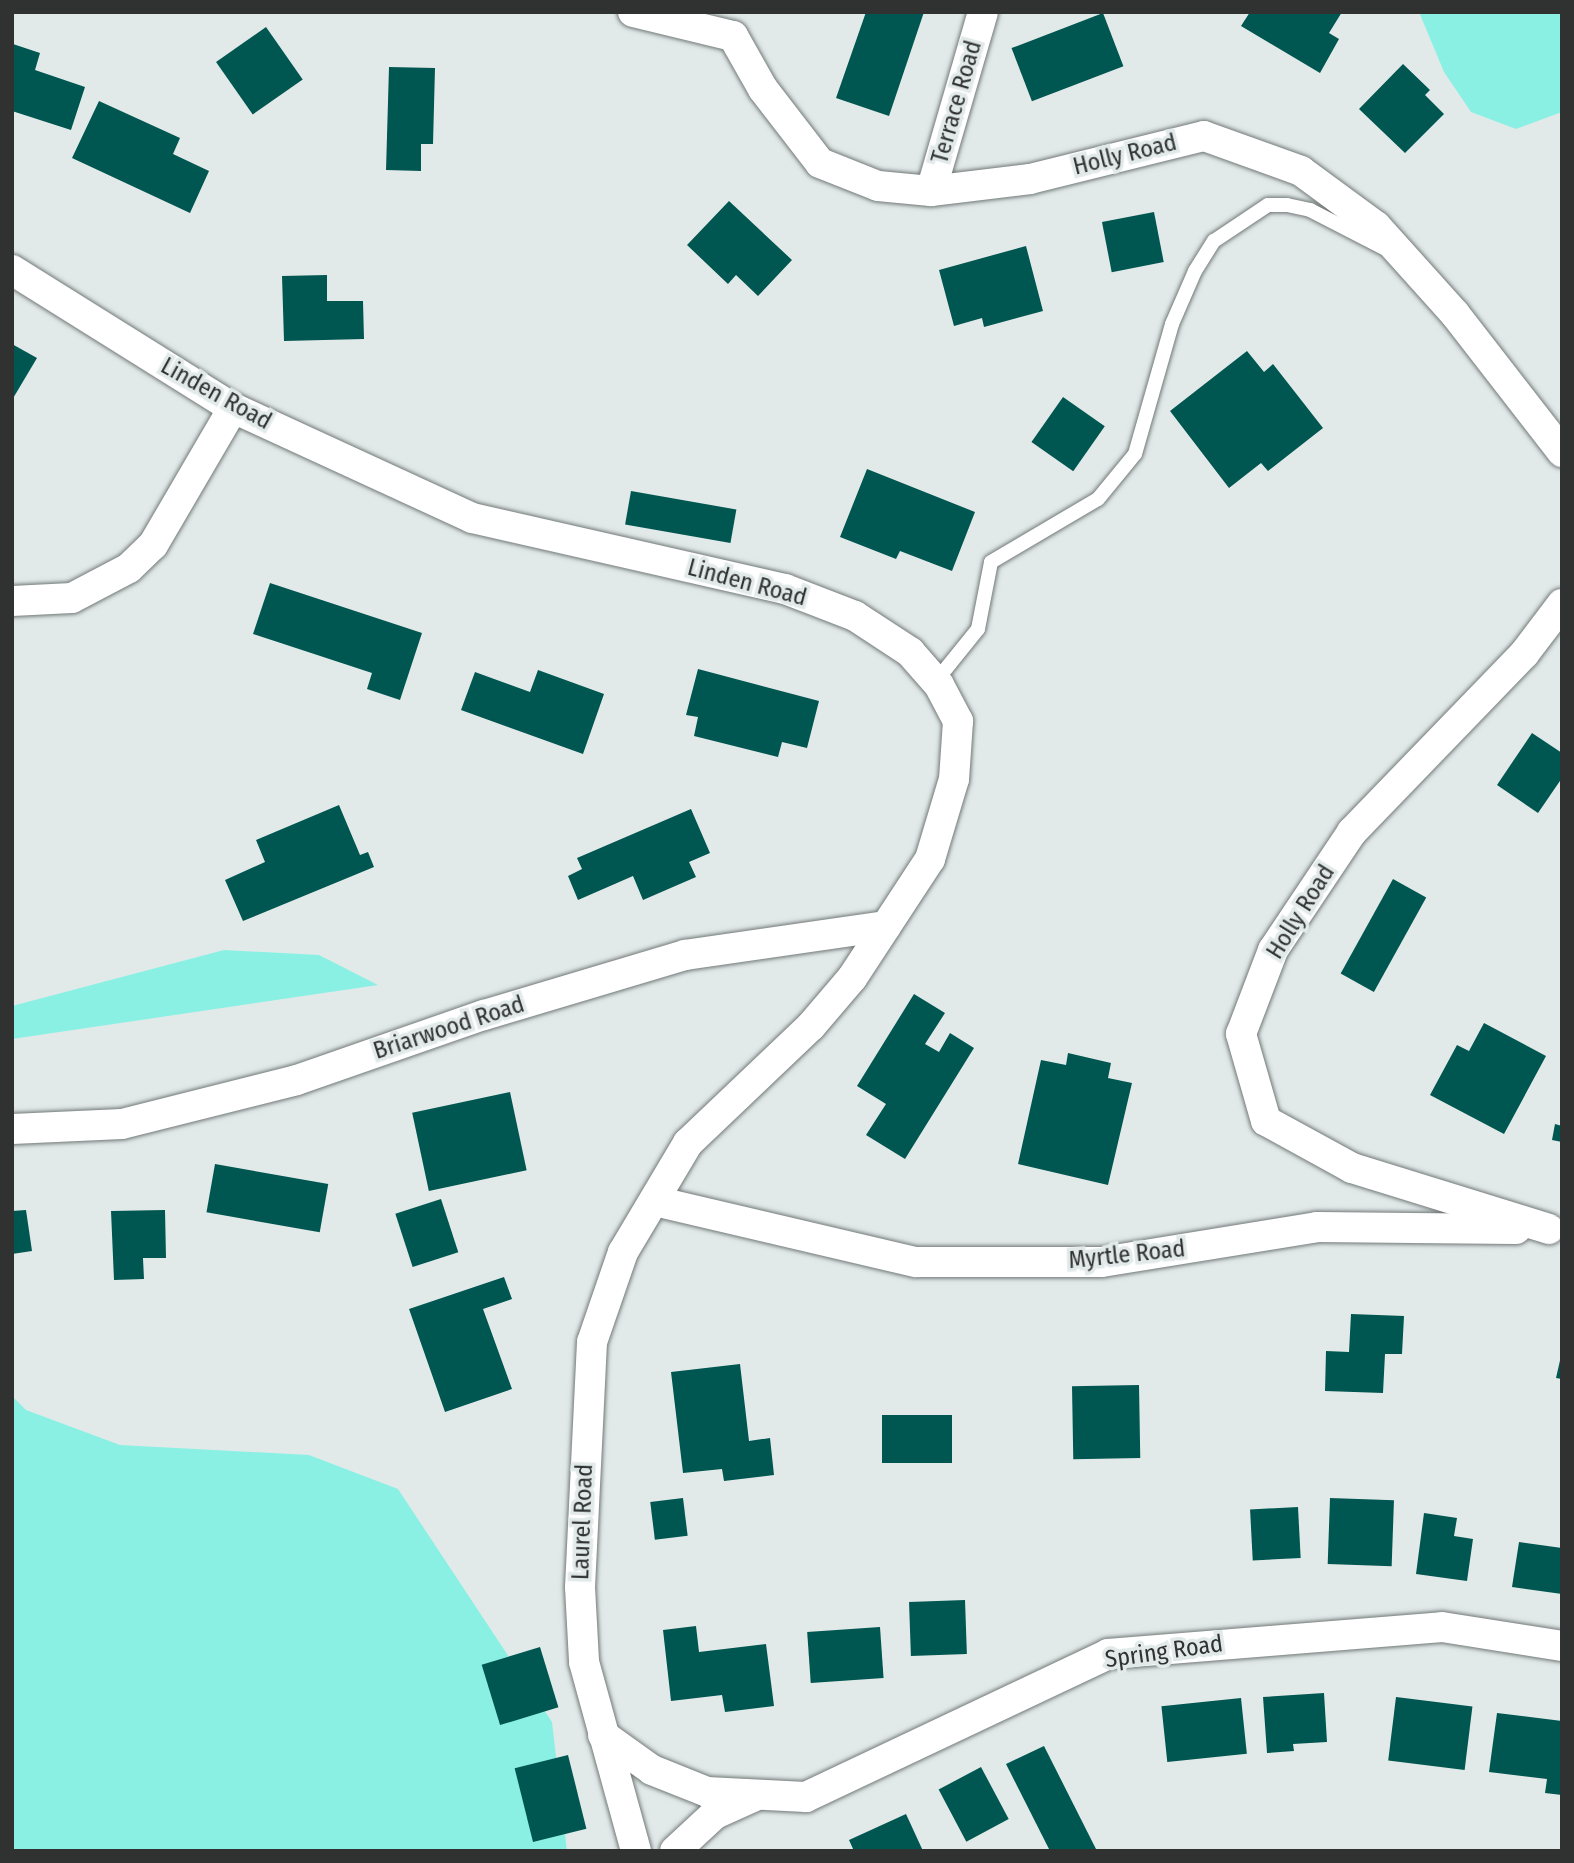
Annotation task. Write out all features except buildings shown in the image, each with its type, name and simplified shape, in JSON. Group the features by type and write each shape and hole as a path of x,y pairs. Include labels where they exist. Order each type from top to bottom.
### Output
{"street":[{"name":"Holly Road","path":"633,12 733,24 763,89 820,163 878,186 931,191 1030,179 1204,136 1301,171 1376,226 1455,314 1562,452"},
{"name":"Terrace Road","path":"931,191 983,12"},
{"name":"Linden Road","path":"12,270 233,408 472,518 785,589 855,616 910,652 936,681 958,721 954,779 930,859 852,978 811,1026 688,1143 655,1201"},
{"path":"12,601 72,598 129,568 153,545 233,408"},
{"name":"Holly Road","path":"1555,1231 1352,1168 1266,1121 1241,1034 1273,950 1352,832 1524,654 1562,604"},
{"name":"Briarwood Road","path":"12,1129 122,1124 297,1080 484,1015 685,955 886,926"},
{"name":"Myrtle Road","path":"655,1201 916,1262 1102,1262 1317,1227 1555,1231"},
{"name":"Laurel Road","path":"636,1851 584,1662 580,1587 592,1342 623,1252 655,1201"},
{"name":"Spring Road","path":"603,1735 652,1770 707,1792 753,1797 806,1797 1108,1654 1442,1627 1562,1646"},
{"name":"Spring Road","path":"675,1851 715,1814 753,1797"}],"lane":[{"path":"936,681 978,629 991,562 1098,499 1135,454 1172,324 1195,271 1214,241 1268,205 1287,205 1310,210 1407,260"}],"shaded area":[{"path":"1419,12 1562,12 1562,112 1516,129 1471,112 1444,72"},
{"path":"224,950 319,955 378,985 12,1039 12,1006"},
{"path":"12,1396 26,1410 120,1445 309,1455 398,1489 552,1722 567,1851 12,1851"}]}
